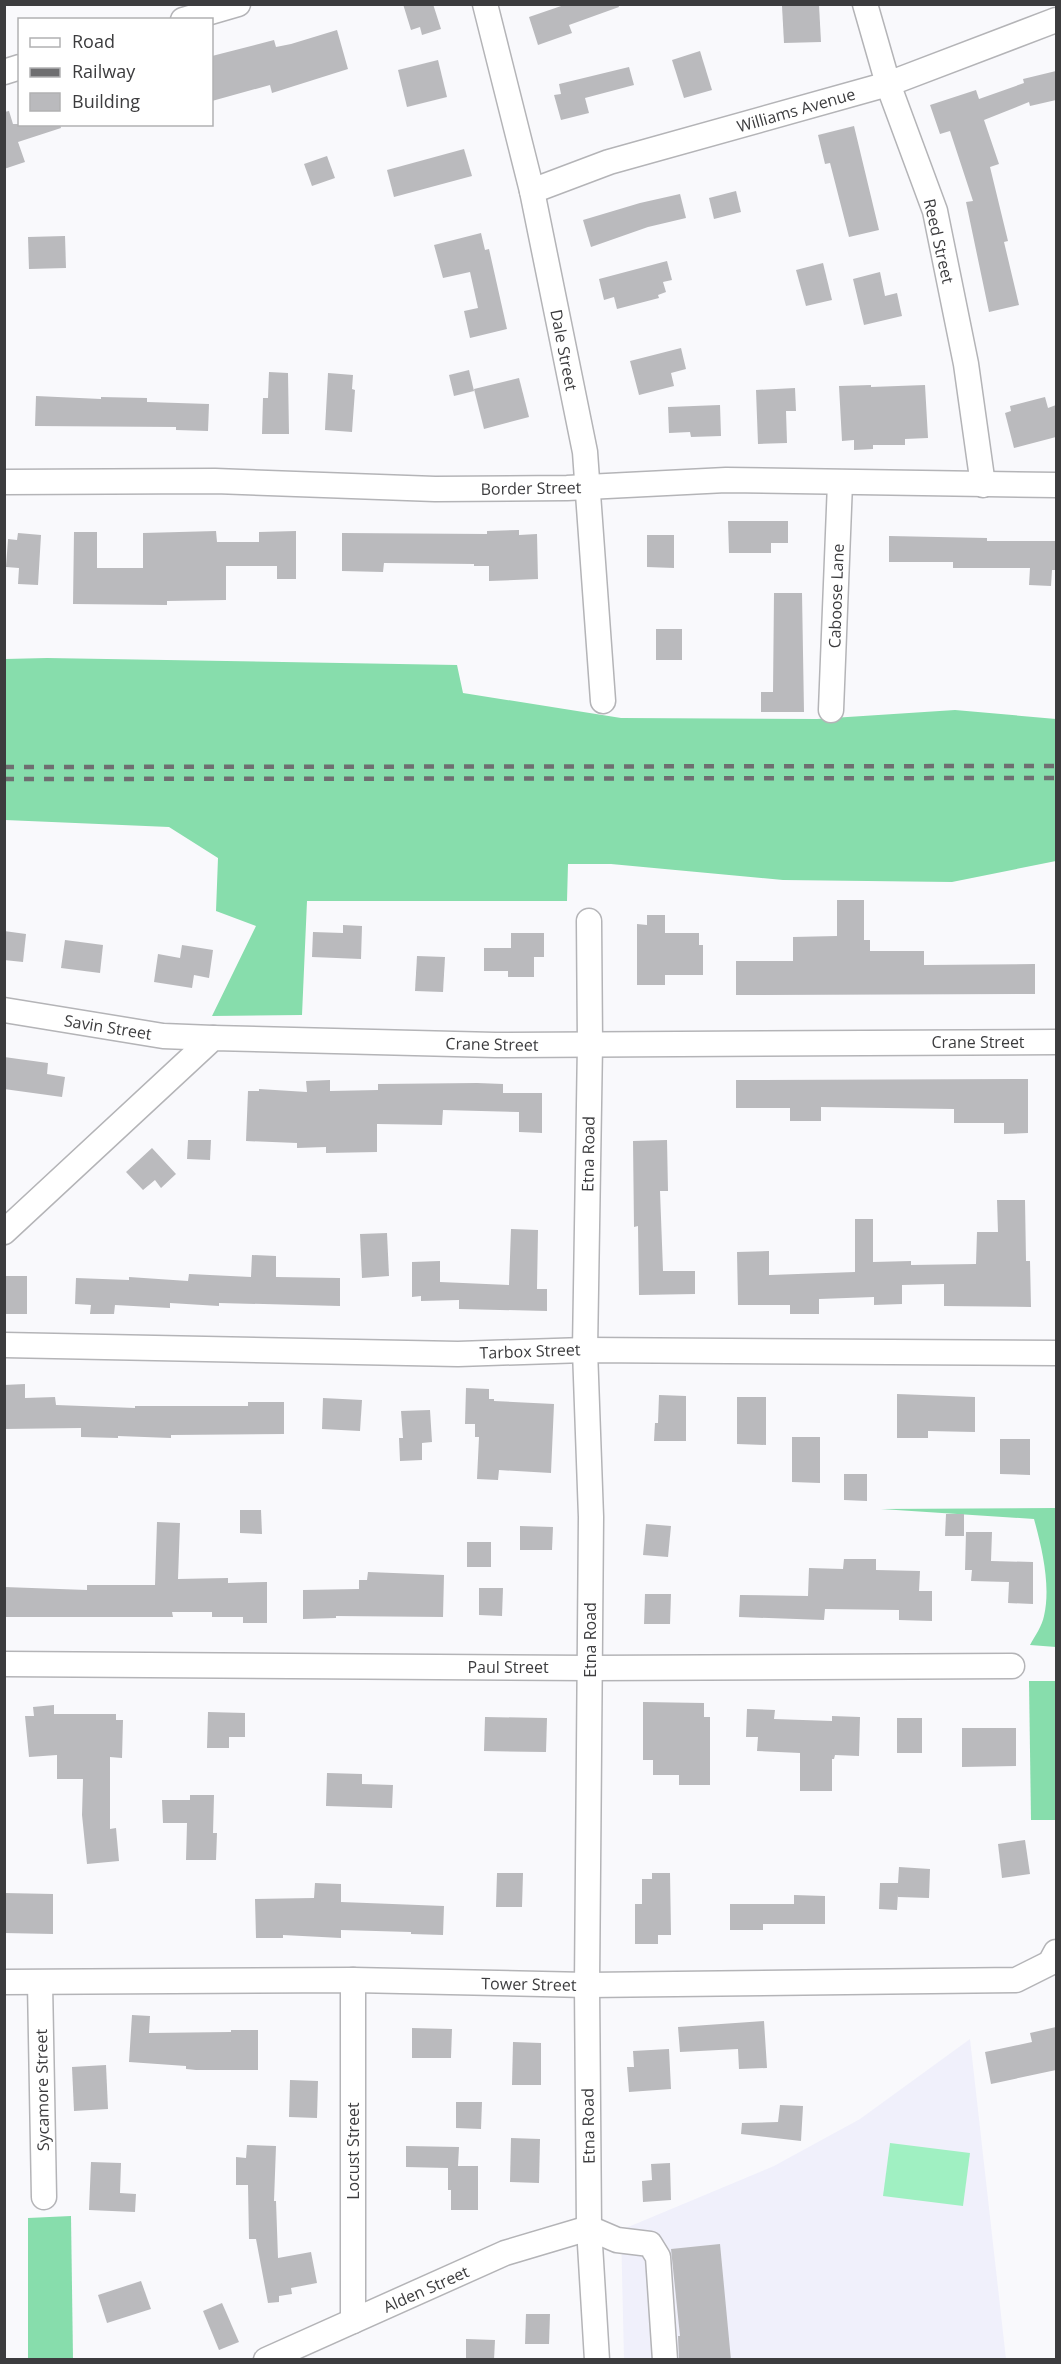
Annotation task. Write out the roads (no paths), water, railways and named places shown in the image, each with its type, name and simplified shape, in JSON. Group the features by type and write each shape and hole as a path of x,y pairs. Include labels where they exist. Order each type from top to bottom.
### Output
{"street":[{"path":"190,18 238,4"},
{"name":"Dale Street","path":"485,4 532,191 585,452 603,701"},
{"name":"Reed Street","path":"865,4 888,84 935,211 966,364 983,485"},
{"name":"Williams Avenue","path":"532,191 609,162 888,84 1056,20"},
{"name":"Border Street","path":"4,482 215,482 435,489 588,487 726,480 1056,485"},
{"name":"Caboose Lane","path":"831,710 840,483"},
{"name":"Etna Road","path":"589,921 590,1044 585,1350 591,1517 587,1985 589,2228 597,2360"},
{"name":"Savin Street","path":"4,1010 163,1036 213,1038"},
{"path":"4,1232 213,1038"},
{"name":"Crane Street","path":"213,1038 495,1045 1056,1042"},
{"name":"Tarbox Street","path":"4,1346 458,1354 585,1350 1056,1353"},
{"name":"Paul Street","path":"4,1664 590,1668 1012,1666"},
{"name":"Tower Street","path":"4,1982 353,1980 587,1985 1016,1980 1053,1957"},
{"name":"Locust Street","path":"353,1980 353,2321"},
{"name":"Sycamore Street","path":"40,1983 44,2197"},
{"path":"589,2228 617,2240 650,2244 658,2257 665,2360"},
{"name":"Alden Street","path":"266,2360 505,2253 589,2228"}],"railway":[{"path":"4,767 1056,766"},
{"path":"4,779 1056,778"}]}
